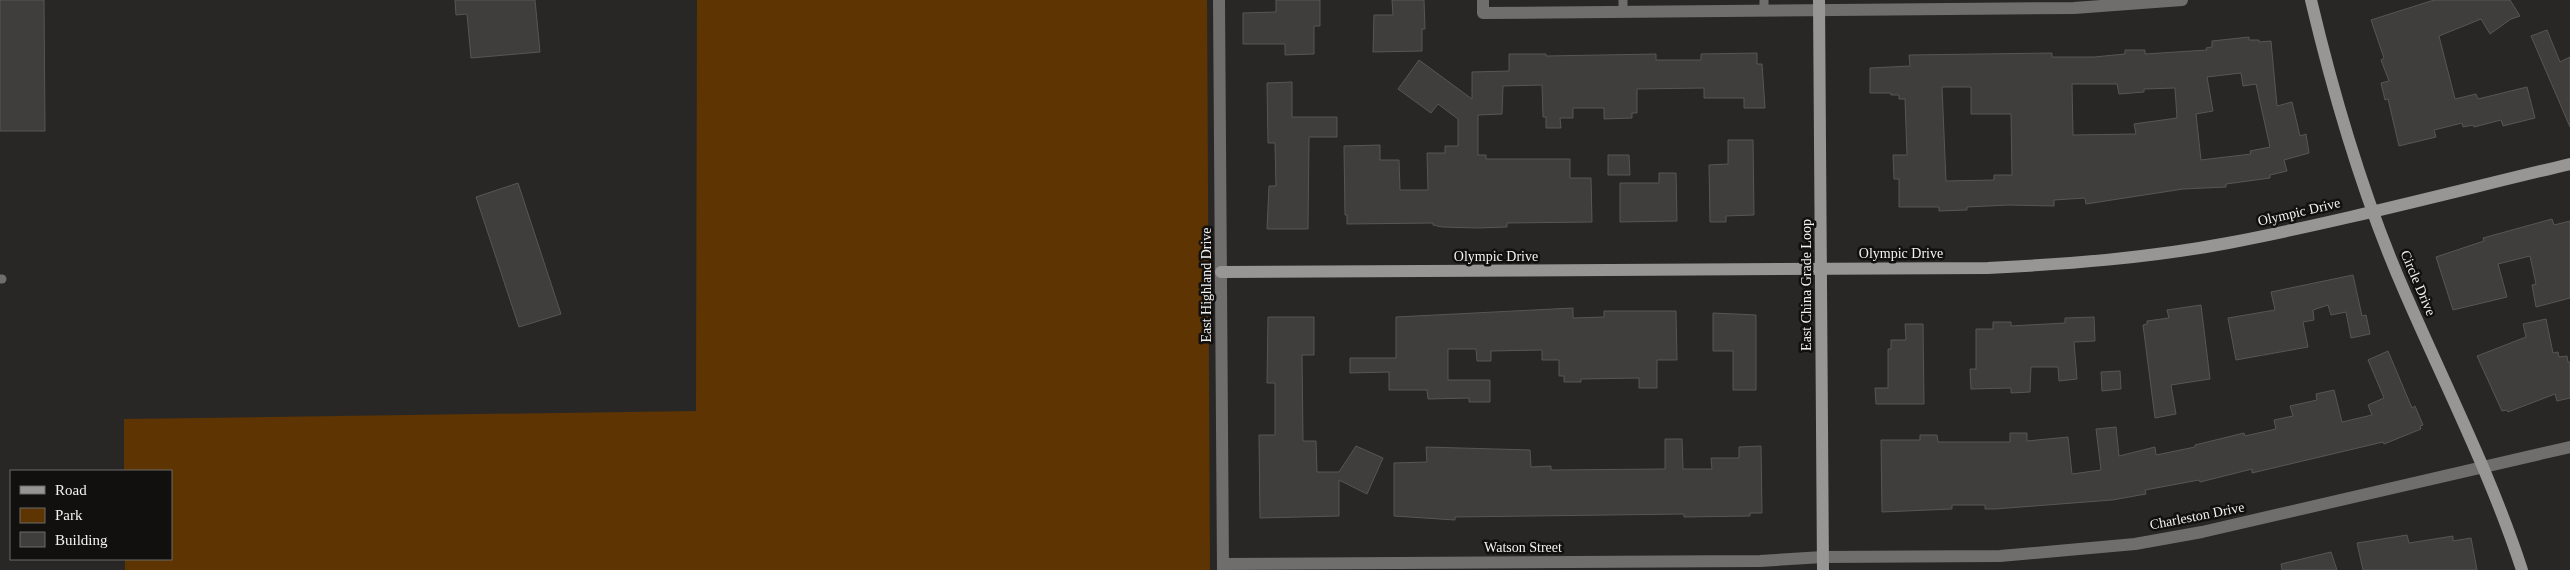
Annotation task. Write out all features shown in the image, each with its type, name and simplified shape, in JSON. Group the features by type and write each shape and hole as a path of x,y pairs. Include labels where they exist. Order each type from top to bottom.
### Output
{"street":[{"name":"East Highland Drive","path":"1219,0 1223,567"},
{"path":"1483,0 1483,13 1623,6 1896,5 2074,8 2182,0"},
{"name":"Circle Drive","path":"2311,0 2327,69 2372,211 2405,294 2484,467 2522,570"},
{"name":"East China Grade Loop","path":"1819,5 1823,564"},
{"name":"Olympic Drive","path":"1221,272 1988,268 2086,262 2148,256 2227,243 2570,164"},
{"name":"Charleston Drive","path":"1823,564 2068,552 2135,544 2202,532 2570,447"},
{"name":"Watson Street","path":"1223,567 1760,561 1823,564"}],"green space":[{"path":"697,0 1207,0 1210,570 125,570 125,560 172,560 172,470 124,470 124,419 696,411"}],"building":[{"path":"0,0 44,0 45,131 0,131"},
{"path":"455,0 535,0 540,52 471,58 467,14 456,15"},
{"path":"1276,0 1320,0 1320,26 1314,26 1314,54 1285,55 1285,44 1243,44 1243,13 1276,12"},
{"path":"1392,0 1424,0 1425,29 1422,29 1422,51 1373,52 1374,15 1393,15"},
{"path":"2434,0 2510,0 2520,16 2511,19 2490,34 2481,19 2439,36 2455,99 2476,94 2478,99 2527,87 2535,118 2503,126 2501,120 2474,127 2473,125 2463,127 2462,123 2434,130 2436,137 2399,146 2388,99 2385,100 2381,83 2389,81 2381,60 2384,58 2371,20"},
{"path":"2547,30 2560,62 2570,57 2570,127 2531,36"},
{"path":"2249,37 2249,40 2259,40 2259,42 2271,41 2277,106 2292,102 2300,136 2306,134 2309,153 2284,160 2287,171 2270,175 2270,178 2226,184 2226,187 2183,189 2086,204 2085,198 2054,200 2054,206 2008,205 1967,207 1967,210 1939,211 1939,207 1899,207 1899,179 1894,179 1893,155 1907,155 1905,99 1899,99 1899,95 1891,95 1891,93 1870,93 1870,68 1910,66 1909,55 2052,53 2052,57 2094,57 2125,54 2125,50 2145,50 2145,54 2207,50 2206,48 2212,47 2212,41","holes":["2241,73 2243,86 2256,84 2270,147 2250,151 2251,154 2201,160 2196,114 2213,111 2207,77","2072,84 2117,84 2119,94 2144,92 2144,89 2175,88 2177,118 2134,124 2136,134 2073,135","1942,87 1971,87 1971,114 2011,114 2012,175 1994,175 1994,180 1946,181"]},
{"path":"1757,53 1757,64 1762,64 1765,108 1744,108 1744,98 1704,98 1704,88 1637,89 1637,113 1632,113 1632,118 1604,119 1604,108 1573,108 1573,118 1560,118 1561,128 1546,128 1546,117 1543,117 1542,85 1503,86 1502,114 1478,115 1478,155 1486,155 1486,159 1570,159 1570,178 1591,178 1592,222 1507,223 1507,227 1477,228 1442,227 1433,225 1433,223 1347,224 1347,215 1345,215 1344,146 1380,145 1380,160 1399,160 1400,190 1428,190 1427,153 1445,153 1445,146 1458,146 1458,119 1438,104 1431,113 1398,89 1419,60 1472,99 1472,72 1509,71 1509,54 1546,54 1546,56 1656,54 1656,60 1701,60 1701,54"},
{"path":"1292,82 1292,117 1337,117 1337,137 1309,137 1308,229 1267,229 1269,186 1276,186 1275,143 1268,143 1267,83"},
{"path":"1728,140 1753,140 1754,215 1726,216 1726,222 1710,222 1709,165 1728,164"},
{"path":"1608,155 1629,155 1630,175 1608,175"},
{"path":"1659,173 1676,173 1677,221 1620,222 1620,183 1659,183"},
{"path":"518,183 561,314 519,327 476,197"},
{"path":"2552,219 2554,225 2570,221 2570,298 2536,307 2532,285 2536,284 2530,256 2498,264 2507,297 2453,310 2436,257 2484,241 2483,238"},
{"path":"2353,275 2362,316 2366,315 2370,334 2351,338 2346,312 2331,315 2328,305 2313,310 2314,320 2303,322 2308,347 2236,360 2228,318 2275,310 2271,292"},
{"path":"2201,305 2210,379 2171,385 2176,414 2155,418 2143,325 2147,324 2147,321 2169,318 2167,310"},
{"path":"1573,308 1573,318 1604,317 1604,311 1676,311 1677,360 1657,360 1657,388 1639,388 1639,378 1581,379 1581,382 1564,382 1564,376 1559,376 1559,360 1542,360 1542,350 1491,351 1491,361 1477,361 1476,349 1448,349 1448,380 1490,380 1490,402 1469,402 1469,398 1428,399 1427,390 1389,390 1389,372 1350,373 1350,358 1396,358 1396,317"},
{"path":"1713,313 1756,315 1756,390 1733,390 1733,351 1713,351"},
{"path":"1268,317 1314,317 1314,355 1302,355 1303,441 1316,441 1317,472 1339,472 1356,446 1383,458 1367,494 1339,480 1339,516 1260,518 1259,435 1275,435 1275,383 1267,383"},
{"path":"2094,317 2095,341 2074,342 2077,379 2059,381 2058,367 2031,367 2030,392 2011,393 2011,388 1971,389 1970,369 1976,369 1976,329 1993,329 1993,322 2011,322 2011,326 2065,323 2065,318"},
{"path":"2546,319 2553,353 2558,352 2559,357 2567,356 2568,362 2570,362 2570,398 2557,401 2555,394 2508,412 2507,410 2502,411 2477,356 2526,337 2523,324"},
{"path":"1905,324 1923,324 1924,404 1876,404 1875,388 1888,388 1888,349 1891,349 1891,340 1906,340"},
{"path":"2388,351 2412,408 2415,406 2423,425 2420,426 2421,429 2384,444 2383,442 2252,473 2252,469 2200,482 2199,480 2145,490 2146,494 2112,500 1995,509 1985,509 1985,505 1952,505 1952,509 1882,512 1881,440 1920,440 1920,435 1937,435 1938,442 2010,442 2010,433 2027,433 2027,441 2068,437 2072,474 2101,470 2096,429 2116,427 2119,456 2155,447 2156,455 2195,447 2195,445 2244,433 2245,436 2276,429 2274,420 2293,416 2290,406 2317,400 2316,394 2334,390 2342,422 2372,415 2368,405 2384,398 2368,360"},
{"path":"2120,371 2121,389 2102,391 2101,372"},
{"path":"1665,439 1682,439 1683,469 1712,469 1711,458 1739,458 1739,447 1761,446 1762,513 1750,513 1750,516 1684,517 1684,514 1455,517 1455,520 1394,516 1394,463 1427,462 1426,447 1530,450 1531,467 1551,466 1551,470 1665,469"},
{"path":"2407,535 2409,543 2453,536 2453,541 2471,538 2477,570 2363,570 2357,543"},
{"path":"2331,552 2337,570 2282,570 2281,564"}]}
